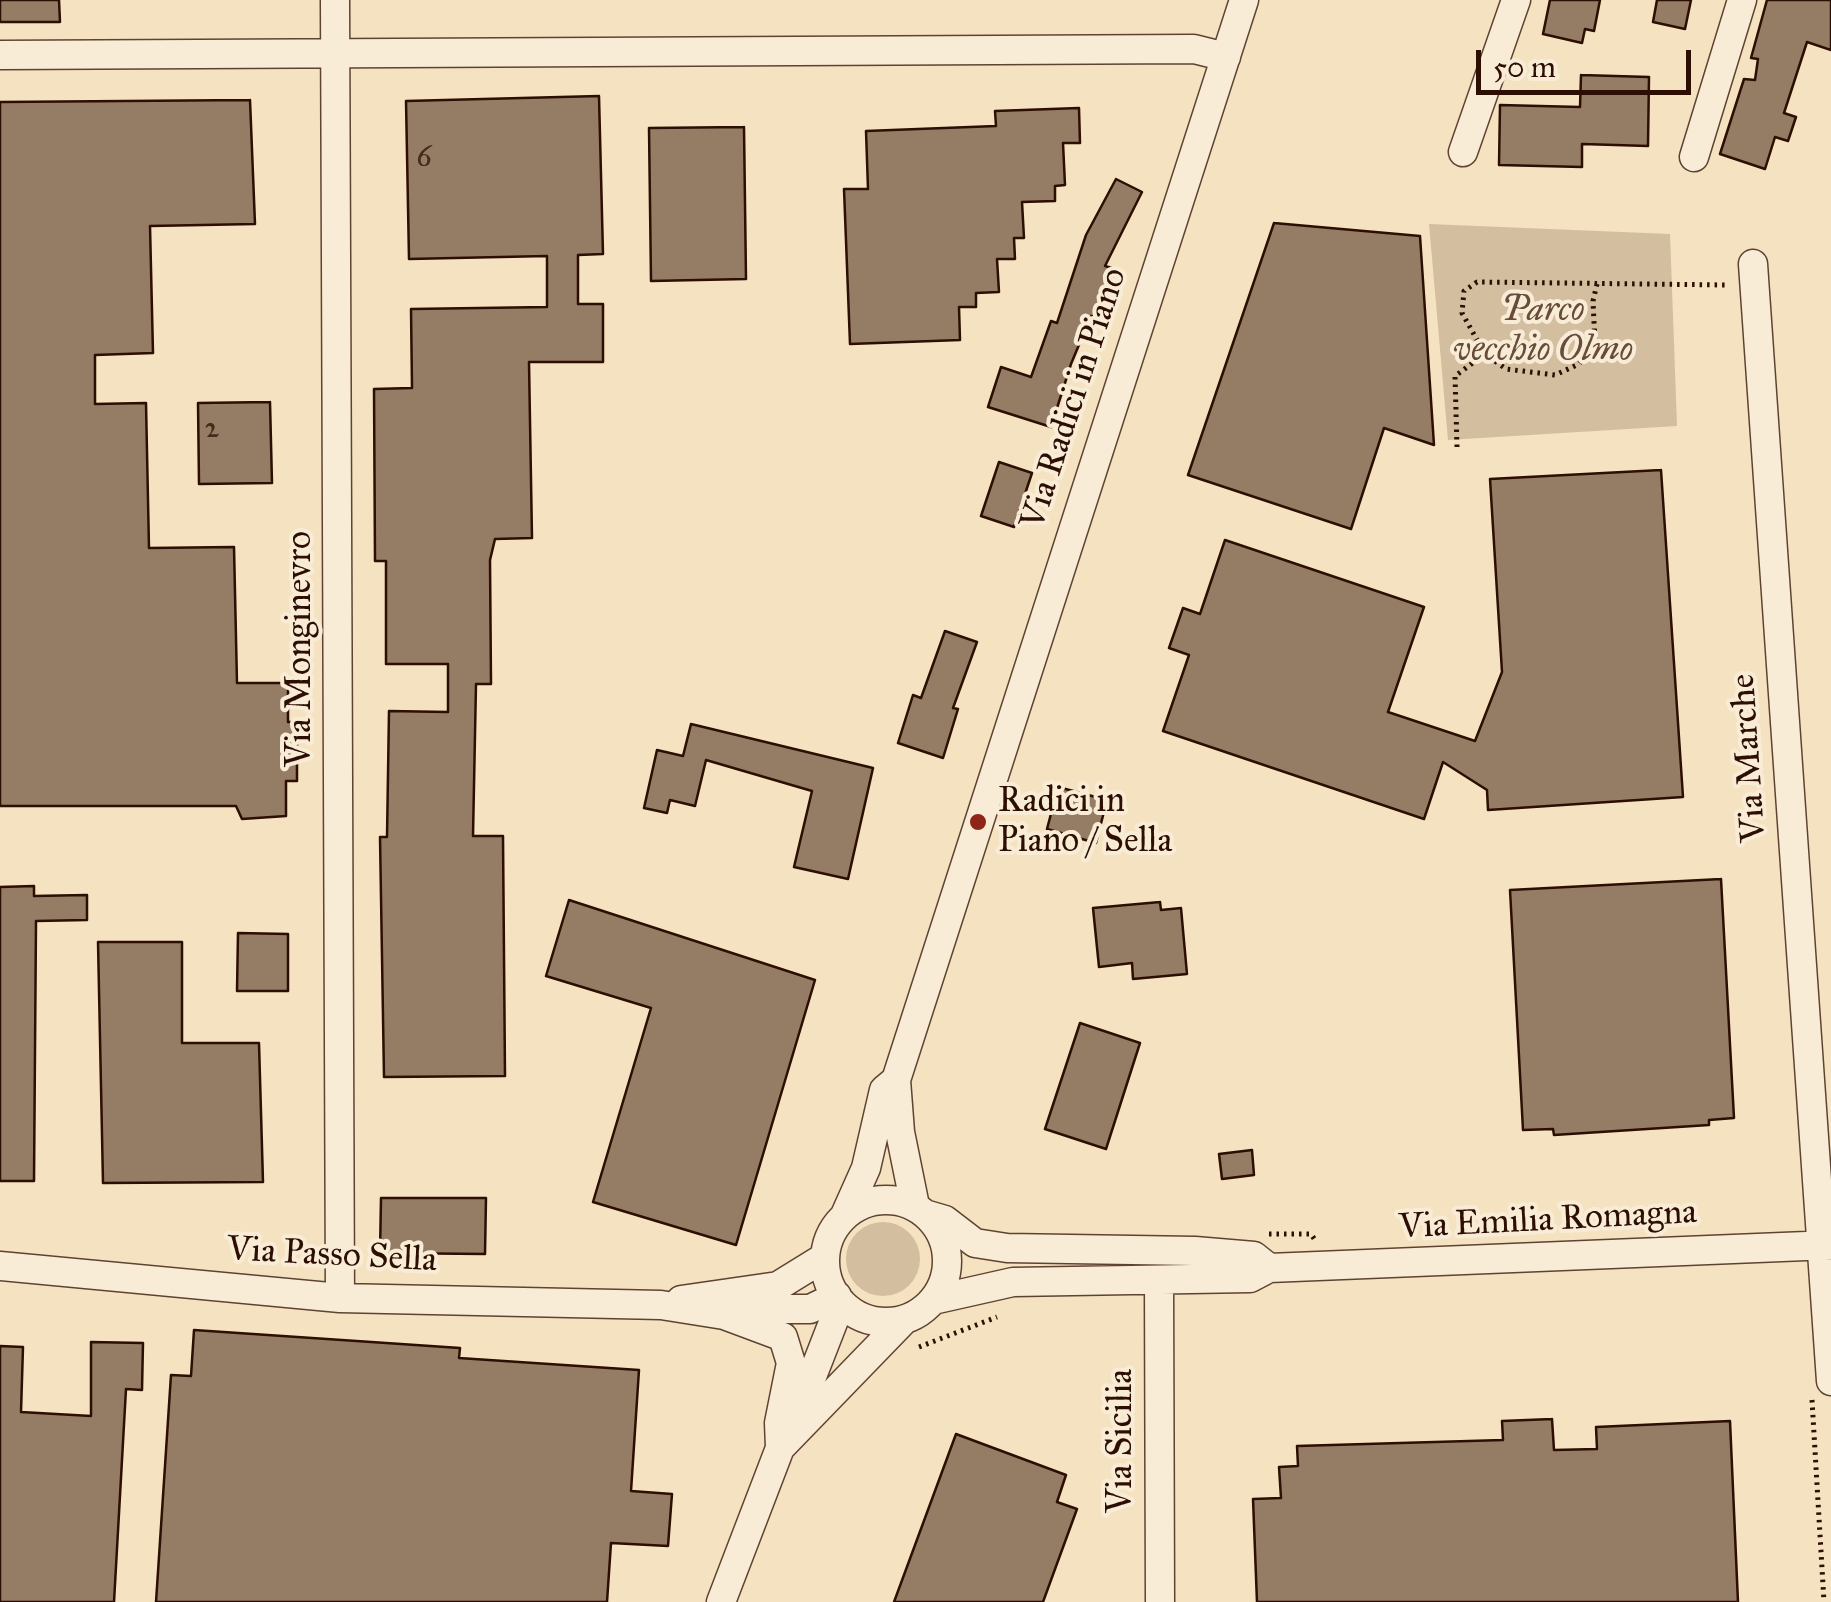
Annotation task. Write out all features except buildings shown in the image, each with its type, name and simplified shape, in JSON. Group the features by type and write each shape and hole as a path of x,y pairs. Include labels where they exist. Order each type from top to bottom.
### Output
{"street":[{"name":"Via Monginevro","path":"335,0 340,1298"},
{"name":"Via Radici in Piano","path":"846,1215 866,1168 884,1090 896,1080 1244,0"},
{"path":"1463,152 1516,0"},
{"path":"1694,157 1742,0"},
{"path":"0,55 1194,48 1226,57"},
{"name":"Via Marche","path":"1754,274 1826,1245 1821,1382"},
{"path":"780,1435 904,1320 933,1300 943,1284 947,1248 922,1211 900,1132 896,1080"},
{"path":"722,1602 780,1435 813,1374 839,1299 825,1257 835,1227 846,1215 879,1200 922,1211"},
{"name":"Via Emilia Romagna","path":"922,1211 945,1220 975,1243 1007,1248 1254,1256 1269,1268"},
{"name":"Via Emilia Romagna","path":"933,1300 1014,1282 1250,1278 1269,1268 1826,1245"},
{"name":"Via Passo Sella","path":"660,1305 778,1286 825,1257"},
{"name":"Via Passo Sella","path":"0,1266 340,1298 660,1305 724,1314 783,1337 791,1363 780,1435"},
{"name":"Via Sicilia","path":"1159,1280 1160,1602"},
{"path":"839,1299 876,1322 904,1320"},
{"name":"Via Passo Sella","path":"724,1314 748,1309 810,1309 839,1299"}],"path":[{"path":"1597,284 1593,301 1595,343 1578,364 1555,374 1530,375 1506,369 1485,354 1462,313 1464,291 1478,282 1597,284 1754,274"},
{"path":"1457,447 1455,376 1485,354"},
{"path":"906,1354 1008,1313"},
{"path":"1821,1382 1824,1602"}],"green space":[{"name":"Parco vecchio Olmo","path":"1429,224 1670,234 1677,426 1448,440"},
{"path":"883,1222 909,1233 920,1259 909,1285 883,1296 857,1285 846,1259 857,1233"}],"place":[{"name":"Radici in Piano / Sella","path":"978,822"}]}
